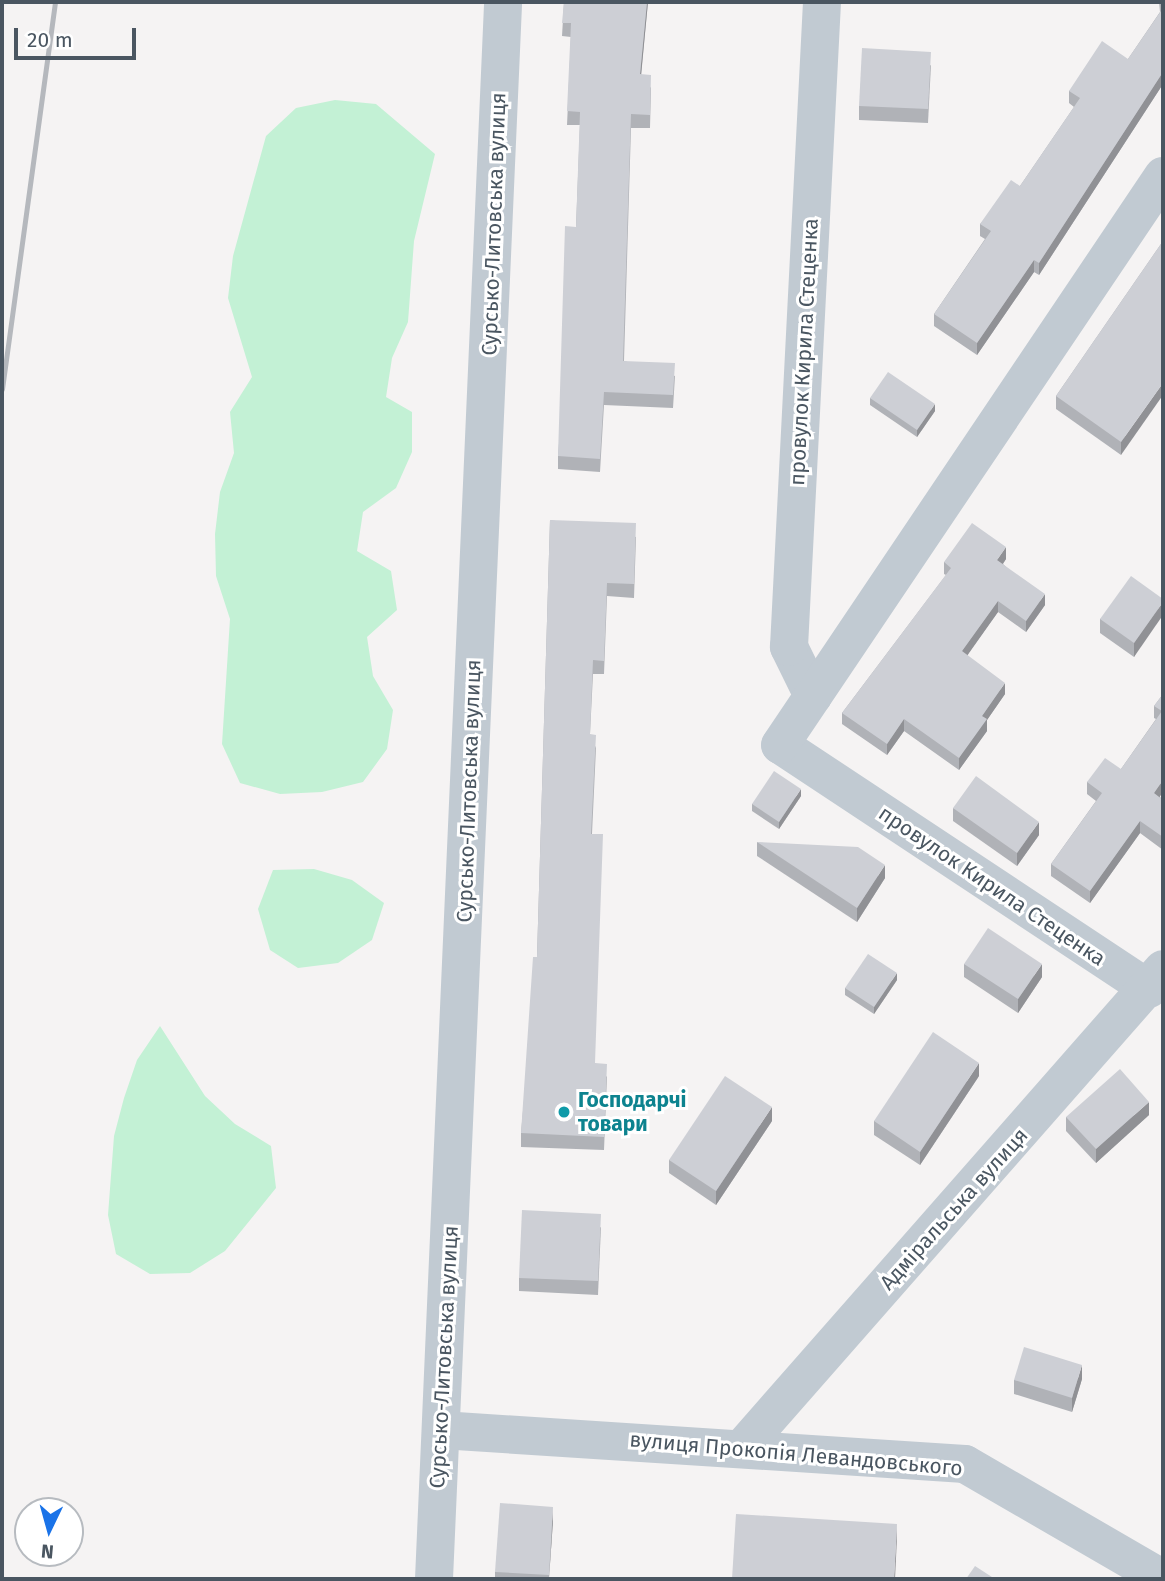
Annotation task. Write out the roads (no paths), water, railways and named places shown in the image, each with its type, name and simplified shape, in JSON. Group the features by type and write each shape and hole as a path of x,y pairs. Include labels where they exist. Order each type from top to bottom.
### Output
{"street":[{"name":"Сурсько-Литовська вулиця","path":"434,1579 503,2"},
{"name":"провулок Кирила Стеценка","path":"813,696 789,648 822,2"},
{"name":"провулок Кирила Стеценка","path":"1156,979 780,745 1163,176"},
{"name":"Адміральська вулиця","path":"743,1447 1156,979"},
{"name":"вулиця Прокопія Левандовського","path":"441,1430 743,1447 965,1464 1118,1568 1163,1579"}],"railway":[{"path":"2,389 55,2"}],"place":[{"name":"Господарчі товари","path":"564,1112"}]}
